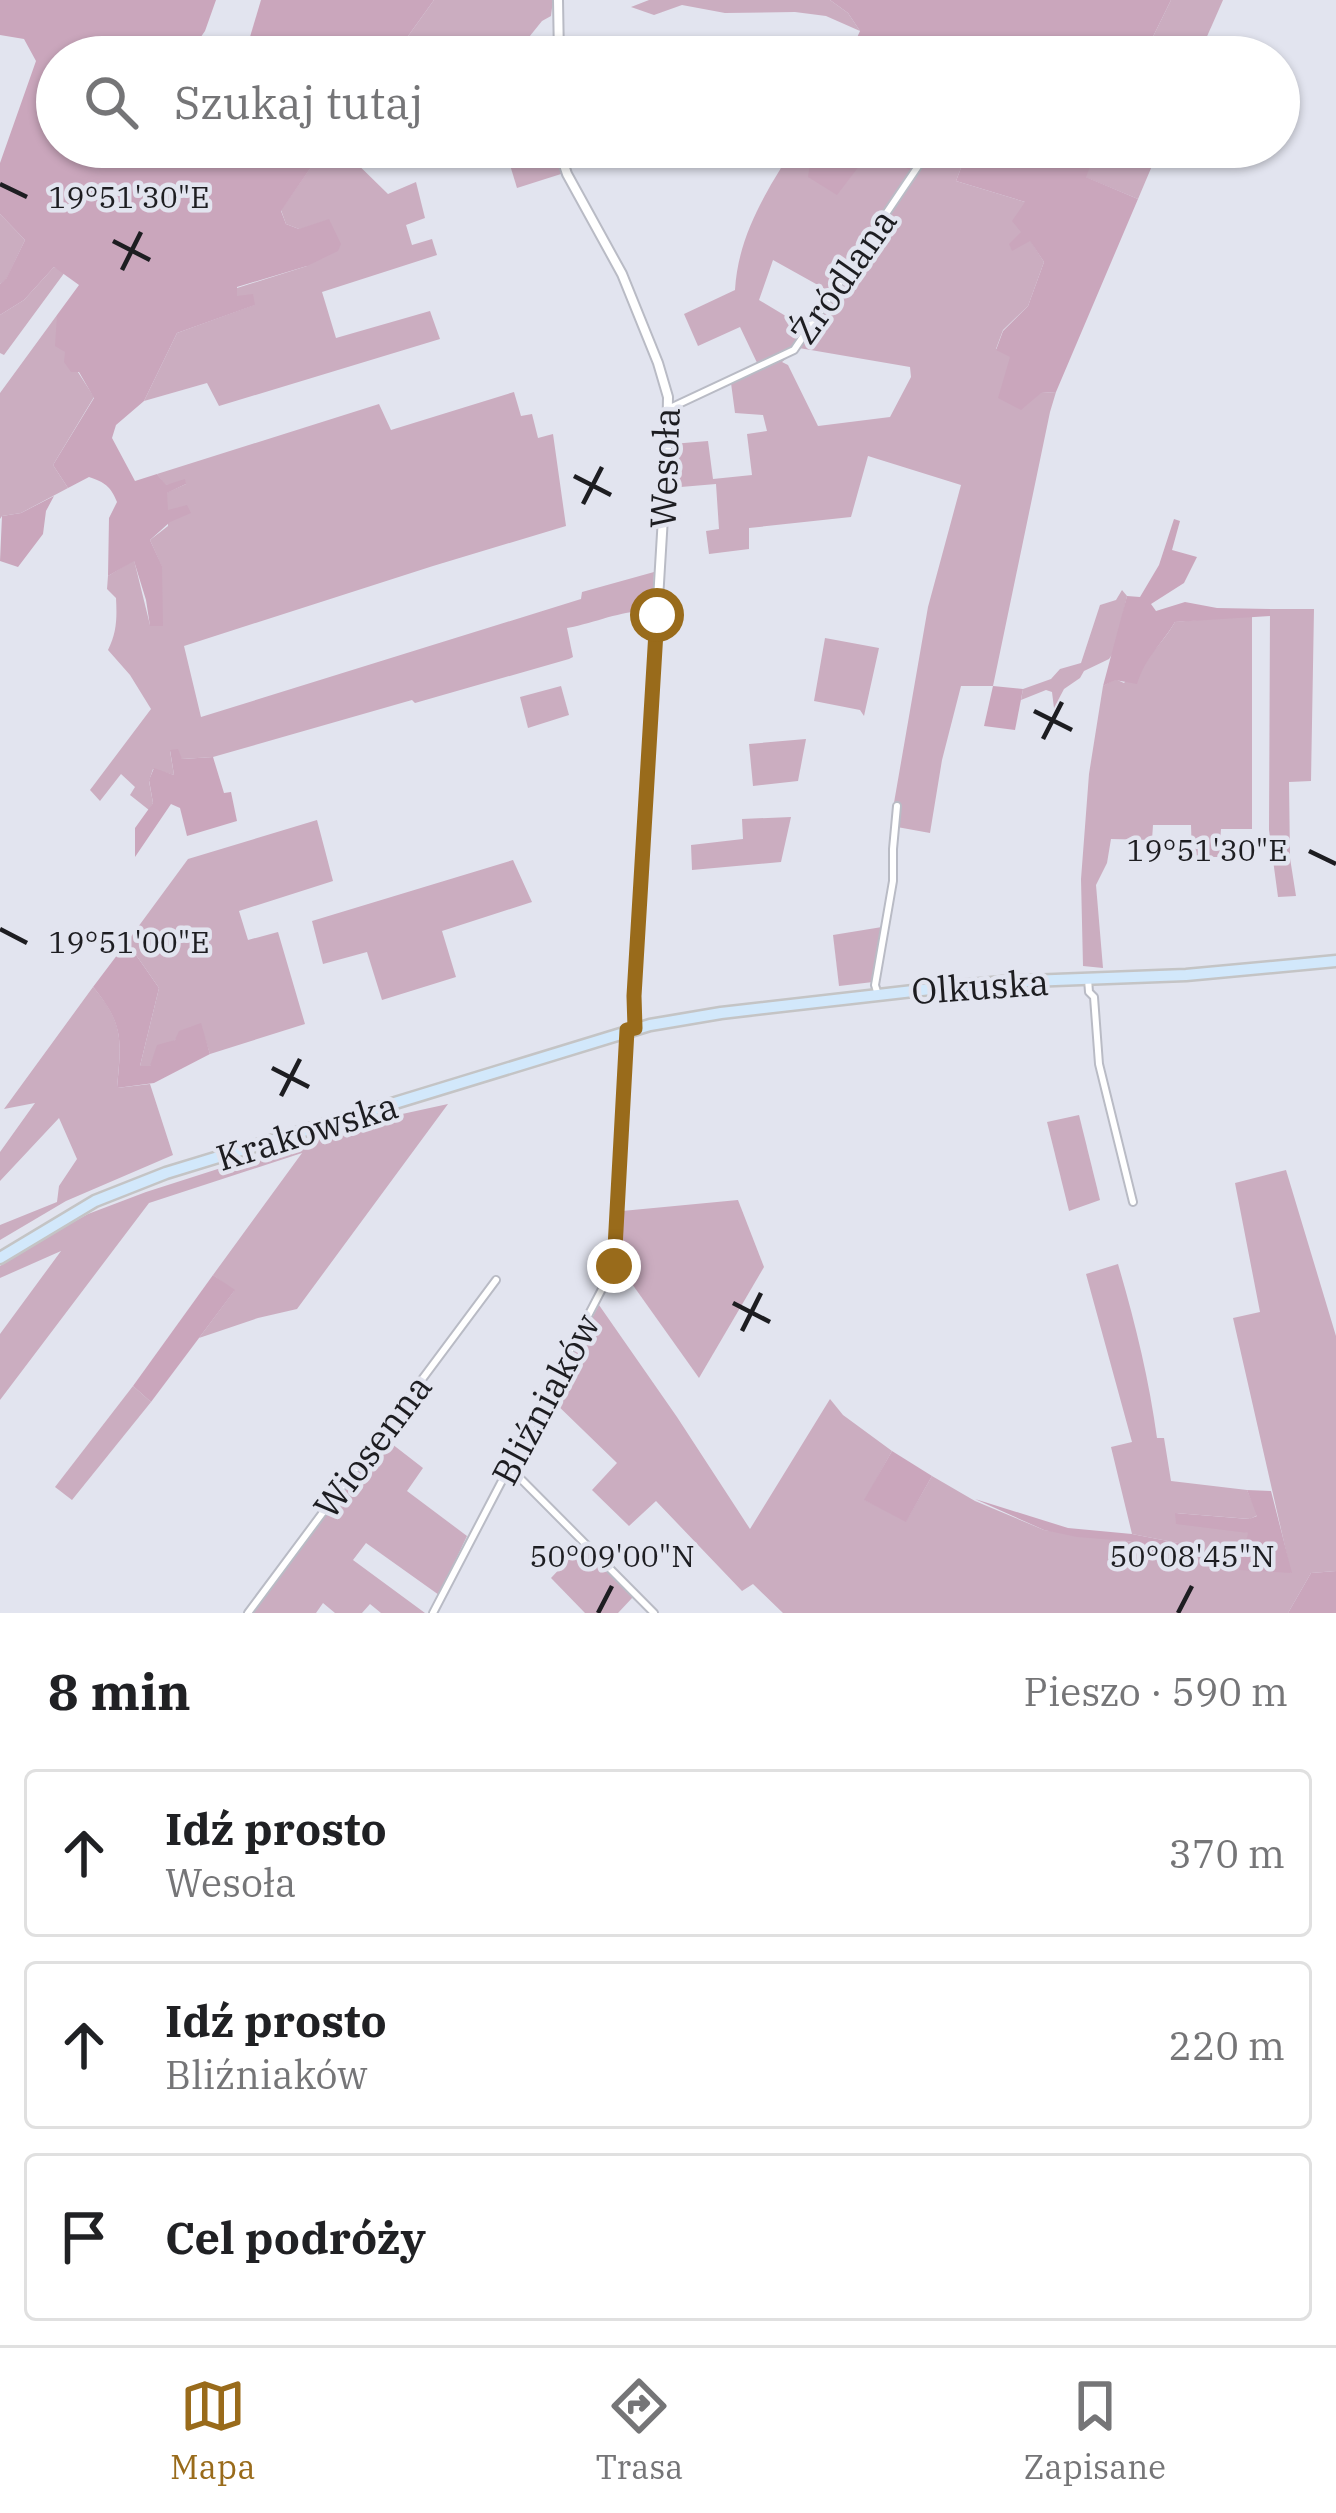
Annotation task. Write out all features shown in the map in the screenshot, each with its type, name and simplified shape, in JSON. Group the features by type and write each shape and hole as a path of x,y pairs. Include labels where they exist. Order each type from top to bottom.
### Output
{"main road":[{"name":"Olkuska","path":"631,1029 721,1013 1003,982 1186,975 1336,961"},
{"name":"Krakowska","path":"0,1258 95,1201 166,1173 631,1029"}],"street":[{"path":"558,0 559,36"},
{"name":"Wesoła","path":"565,168 622,275 658,363 668,409 631,1029"},
{"name":"Źródlana","path":"668,409 794,350 917,168"},
{"path":"878,995 875,985 893,880 897,806"},
{"path":"1088,979 1097,1012 1099,1064 1133,1202"},
{"name":"Bliźniaków","path":"434,1613 614,1266 631,1029"},
{"name":"Wiosenna","path":"248,1613 496,1280"},
{"path":"509,1467 654,1613"}],"shaded area":[{"path":"0,0 216,0 202,36 36,36 36,61 24,39 0,35"},
{"path":"261,0 434,0 408,36 250,36"},
{"path":"434,0 553,0 551,16 530,36 408,36"},
{"path":"649,0 830,0 848,13 860,31 826,16 795,12 725,13 682,5 654,15 631,7"},
{"path":"830,0 1171,0 1153,36 858,36 860,31 848,13"},
{"path":"1171,0 1223,0 1207,36 1153,36"},
{"path":"36,61 36,168 311,168 281,211 286,224 299,229 329,219 341,244 338,251 307,266 237,287 237,296 253,294 255,305 177,333 144,401 116,425 112,438 135,481 157,474 166,485 185,479 186,484 167,493 168,510 187,505 191,513 170,522 150,540 162,566 163,626 150,626 134,561 108,576 109,518 117,502 112,492 89,477 68,488 53,465 94,398 79,372 71,372 64,362 65,352 55,346 57,315 79,285 54,267 24,300 0,315 0,284 25,240 0,214 0,163"},
{"path":"310,168 361,168 388,194 416,182 425,218 406,225 412,245 432,239 437,255 322,292 336,338 430,311 440,339 219,406 207,383 144,401 177,333 254,305 237,296 237,288 307,266 299,229 286,224 281,210"},
{"path":"511,168 559,168 561,174 517,188"},
{"path":"781,168 810,168 809,177 829,168 961,168 956,181 1025,202 1030,240 1044,262 1028,306 1003,330 996,349 1010,356 1041,393 1056,392 993,686 961,686 930,833 897,827 891,820 928,607 961,485 868,456 851,517 749,528 749,549 709,554 706,531 719,529 716,484 669,488 672,444 708,441 713,479 752,475 747,434 767,431 763,415 735,413 731,383 760,369 740,327 698,346 684,314 735,290 738,264 761,202","holes":["773,260 834,294 809,330 759,300","799,348 910,367 911,377 890,417 818,426 788,365 782,362"]},
{"path":"809,168 858,168 837,195 808,177"},
{"path":"961,168 1090,168 1086,177 1138,199 1056,392 1041,393 1021,410 998,398 1010,357 996,350 1003,331 1028,306 1044,262 1030,241 1012,251 1009,244 1021,232 1012,221 1025,202 956,181"},
{"path":"1089,168 1151,168 1138,199 1085,177"},
{"path":"0,214 25,240 0,284"},
{"path":"54,267 65,272 4,355 0,353 0,315 24,300"},
{"path":"57,315 65,352 94,397 53,465 68,488 0,519 0,393"},
{"path":"514,392 521,416 532,414 538,438 553,434 566,526 184,646 201,717 654,572 652,611 567,628 573,657 569,659 213,757 182,759 170,751 174,775 153,769 149,810 130,795 135,787 121,774 100,801 90,790 151,709 108,650 115,631 116,598 107,589 108,576 134,560 150,625 162,567 150,540 168,526 166,493 186,484 165,485 157,474 379,404 391,430"},
{"path":"54,496 43,534 18,567 0,561 2,516 21,513"},
{"path":"1174,519 1180,521 1172,550 1197,557 1184,583 1151,604 1156,611 1185,602 1270,609 1270,616 1175,622 1137,684 1115,680 1103,686 1127,596 1140,597 1159,565"},
{"path":"1122,590 1127,596 1109,659 1084,671 1064,689 1054,708 1052,692 1046,690 1021,700 1023,689 1081,663 1100,605 1116,600"},
{"path":"1270,609 1314,609 1311,781 1289,782 1290,858 1296,896 1278,897 1269,830"},
{"path":"1252,615 1252,829 1221,829 1219,857 1192,857 1191,825 1153,825 1152,840 1111,839 1107,863 1096,885 1103,968 1083,966 1081,879 1089,774 1103,686 1115,679 1124,683 1175,622"},
{"path":"825,638 879,648 864,716 860,710 814,701"},
{"path":"561,686 569,715 528,728 520,697"},
{"path":"993,686 1023,689 1015,730 984,726"},
{"path":"806,739 798,781 753,786 749,744"},
{"path":"178,749 182,759 213,757 224,793 231,792 237,821 187,836 180,808 171,804 135,857 135,828 153,803 149,780 154,768 174,775 170,750"},
{"path":"791,817 781,862 692,870 691,845 743,839 742,819"},
{"path":"317,820 333,881 239,911 248,940 278,932 305,1024 210,1054 200,1024 175,1040 150,1066 140,1066 159,988 127,942 188,859"},
{"path":"513,860 532,902 442,931 456,977 382,1000 367,952 323,964 312,921"},
{"path":"882,927 873,982 839,986 833,935"},
{"path":"127,942 159,988 140,1066 150,1066 157,1045 201,1023 210,1054 154,1083 117,1088 116,1024 93,987"},
{"path":"93,987 116,1023 117,1088 150,1084 173,1155 66,1201 0,1240 0,1225 57,1202 59,1186 77,1159 59,1118 0,1181 0,1152 35,1103 4,1109"},
{"path":"448,1104 297,1309 199,1338 234,1291 213,1275 302,1153 149,1203 0,1400 0,1334 61,1251 0,1278 0,1266 28,1247 88,1214 146,1192 361,1123"},
{"path":"1079,1115 1100,1200 1069,1211 1047,1122"},
{"path":"1286,1170 1336,1336 1336,1571 1311,1573 1288,1613 783,1613 753,1584 742,1591 656,1501 629,1526 592,1490 617,1463 550,1398 599,1305 750,1529 830,1399 843,1415 892,1451 865,1500 906,1521 932,1476 975,1501 1044,1530 1170,1551 1178,1543 1132,1534 1111,1447 1132,1442 1086,1274 1118,1264 1171,1481 1247,1490 1258,1515 1250,1519 1175,1513 1249,1533 1291,1573 1233,1318 1260,1312 1235,1183"},
{"path":"738,1200 764,1267 699,1378 620,1267 622,1211"},
{"path":"213,1275 235,1290 151,1402 133,1386"},
{"path":"133,1386 151,1402 72,1500 55,1487"},
{"path":"383,1437 423,1468 407,1491 467,1536 439,1595 366,1543 353,1560 425,1613 381,1613 370,1604 362,1613 335,1613 323,1603 316,1613 250,1613"},
{"path":"892,1451 932,1476 906,1522 864,1500"},
{"path":"1247,1490 1271,1491 1292,1573 1239,1570 1248,1533 1176,1524 1175,1513 1257,1516"},
{"path":"975,1499 1068,1528 1178,1543 1185,1551 1044,1530"},
{"path":"582,1545 633,1597 618,1613 585,1613 551,1578"},
{"path":"1336,1571 1336,1613 1288,1613 1311,1573"}],"route":[{"path":"614,1266 627,1030 635,1028 657,615"}]}
